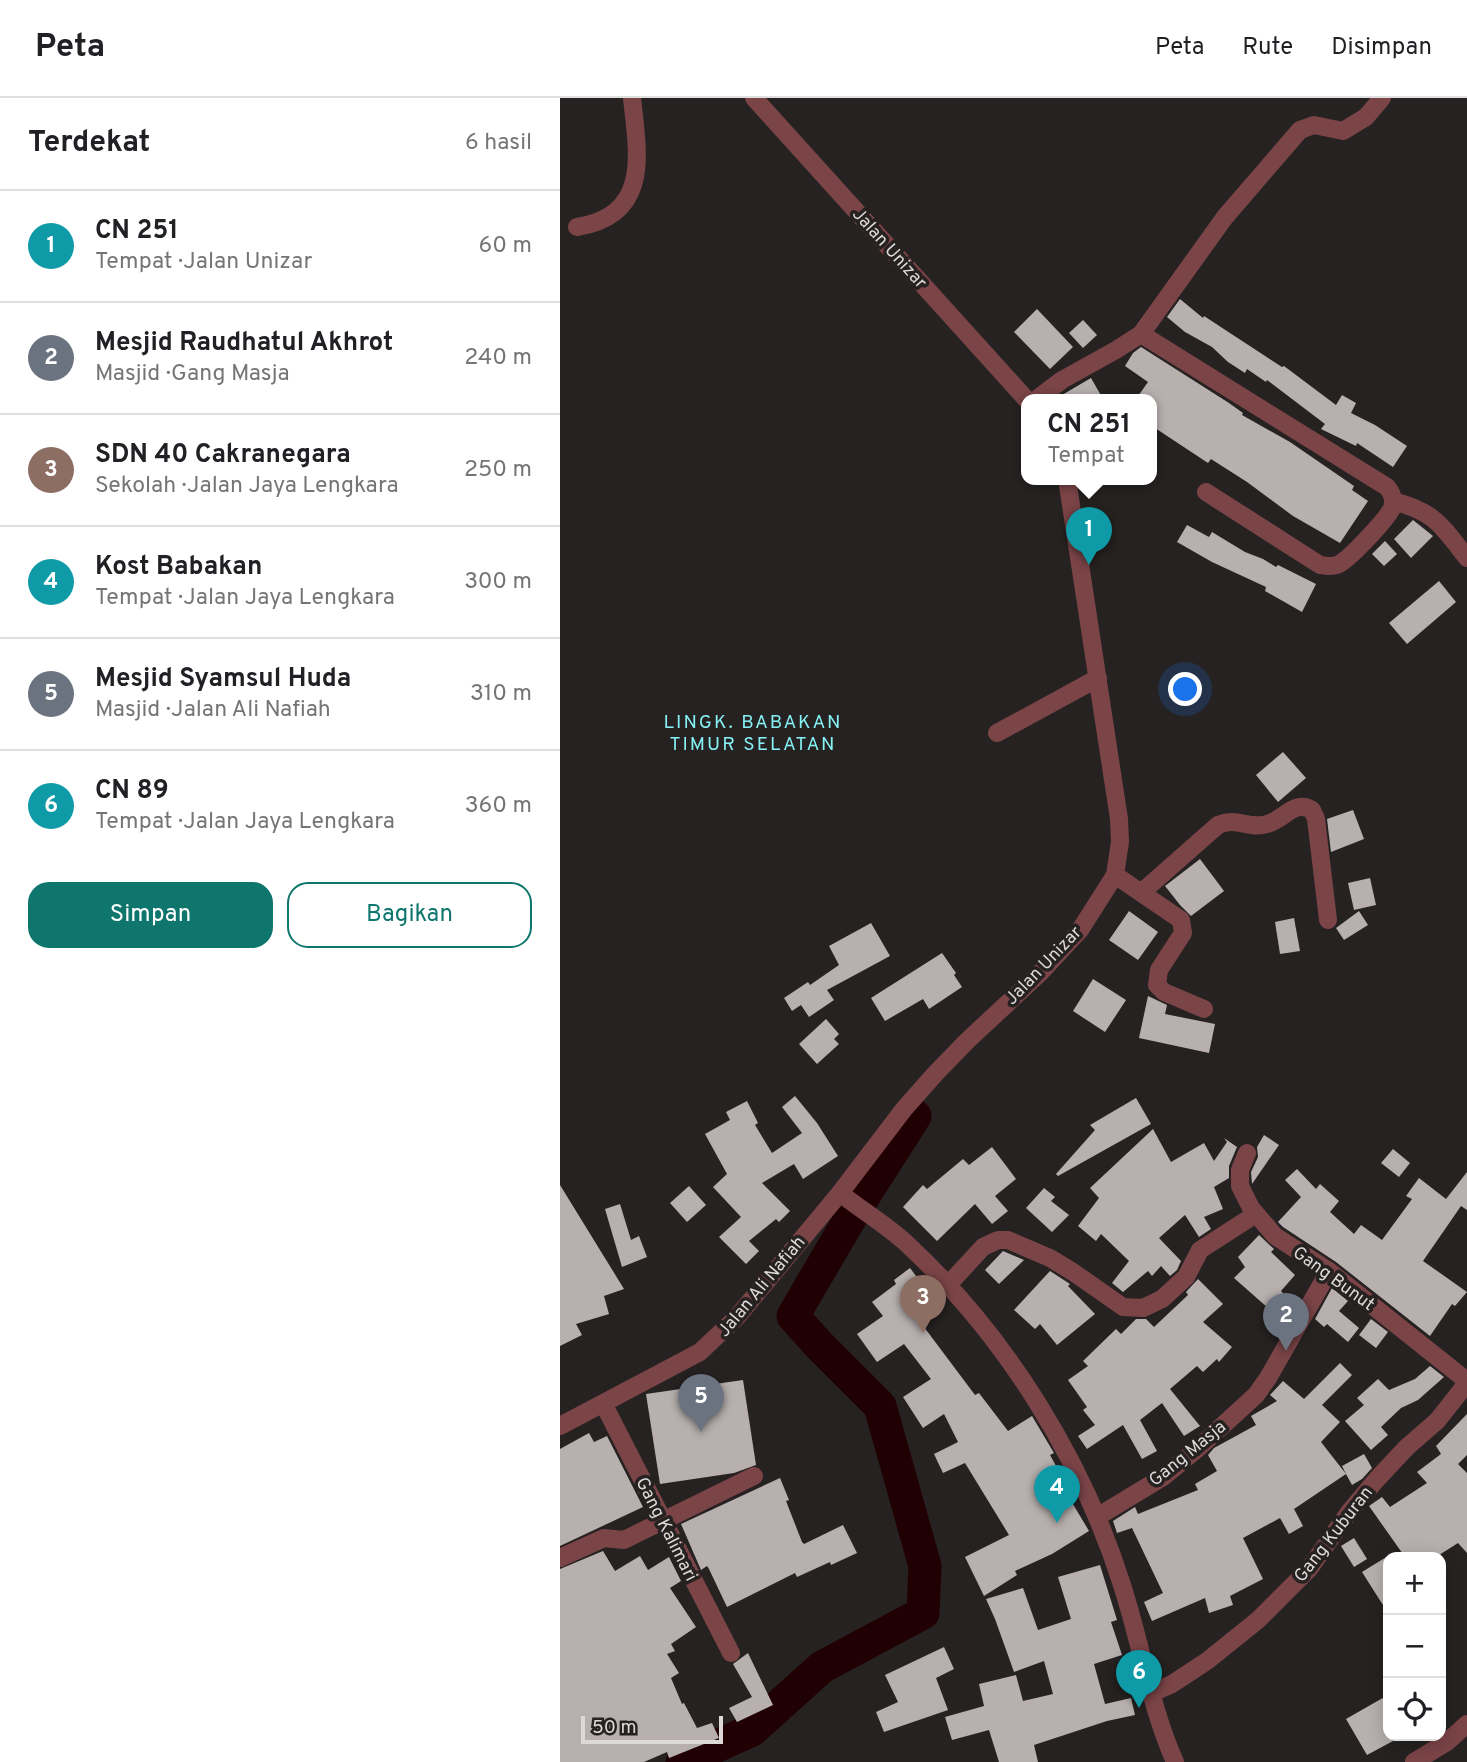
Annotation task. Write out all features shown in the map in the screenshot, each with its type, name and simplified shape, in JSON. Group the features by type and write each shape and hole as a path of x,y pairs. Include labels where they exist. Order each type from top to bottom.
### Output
{"street":[{"path":"577,227 595,224 615,212 632,190 638,160 632,98"},
{"name":"Jalan Unizar","path":"754,98 1021,394"},
{"path":"1044,394 1062,380 1141,334 1225,217 1300,130 1314,125 1343,131 1366,117 1382,98"},
{"path":"1141,334 1387,487 1393,494 1393,507 1350,557 1329,567 1320,565 1206,492"},
{"name":"Jalan Unizar","path":"840,1193 875,1144 935,1074 1130,884 1120,842 1119,818 1068,485"},
{"path":"1393,501 1425,512 1436,520 1467,558"},
{"path":"997,733 1098,678"},
{"path":"1204,1009 1158,987 1158,970 1184,928 1181,920 1130,884 1228,820 1263,825 1273,822 1295,807 1303,806 1312,810 1316,819 1328,920"},
{"name":"Gang Bunut","path":"1247,1153 1240,1170 1242,1192 1275,1236 1329,1271 1467,1382"},
{"path":"840,1193 904,1241 948,1285 1045,1413 1097,1517 1122,1585 1161,1725 1175,1762"},
{"name":"Jalan Ali Nafiah","path":"560,1426 701,1352 737,1317 840,1193"},
{"path":"948,1285 983,1247 998,1240 1008,1240 1062,1265 1123,1307 1143,1308 1161,1299 1186,1277 1200,1250 1256,1214"},
{"name":"Gang Masja","path":"1097,1517 1172,1470 1256,1395 1329,1271"},
{"name":"Gang Kuburan","path":"1152,1693 1172,1684 1207,1661 1258,1620 1309,1569 1350,1511 1377,1479 1407,1447 1437,1421 1467,1382"},
{"name":"Gang Kalimari","path":"604,1405 731,1653"},
{"path":"560,1558 604,1538 624,1540 754,1476"},
{"path":"1424,1760 1467,1724"}],"building":[{"path":"1180,299 1203,318 1204,316 1284,366 1336,405 1342,395 1356,403 1351,413 1407,446 1393,467 1357,443 1356,446 1321,429 1325,424 1267,380 1266,382 1247,369 1245,373 1212,347 1185,332 1167,317"},
{"path":"1037,309 1073,347 1050,369 1014,332"},
{"path":"1083,320 1097,335 1083,348 1069,333"},
{"path":"1141,347 1354,486 1352,490 1368,501 1340,543 1293,516 1211,459 1208,463 1157,429 1157,394 1140,394 1148,382 1125,366 1133,353"},
{"path":"1091,378 1100,394 1064,394"},
{"path":"1413,520 1433,536 1411,558 1394,539"},
{"path":"1187,525 1209,537 1212,532 1245,552 1316,584 1302,612 1265,591 1266,587 1177,542"},
{"path":"1385,541 1397,554 1384,566 1372,554"},
{"path":"1439,581 1456,602 1407,644 1389,623"},
{"path":"1283,752 1306,778 1278,802 1256,775"},
{"path":"1353,810 1364,839 1331,852 1327,819"},
{"path":"1200,859 1224,891 1191,916 1165,886"},
{"path":"1370,878 1376,905 1354,910 1348,883"},
{"path":"1129,911 1158,932 1138,960 1109,940"},
{"path":"1359,911 1368,925 1344,940 1336,928"},
{"path":"1294,918 1300,951 1280,954 1275,922"},
{"path":"871,923 890,956 827,990 834,1000 809,1017 801,1005 792,1011 784,998 808,982 810,985 839,965 829,946"},
{"path":"942,953 962,987 929,1009 923,999 885,1021 871,998"},
{"path":"1093,979 1126,1000 1105,1032 1073,1011"},
{"path":"1148,996 1167,1005 1165,1014 1215,1024 1209,1053 1139,1038"},
{"path":"826,1019 839,1034 834,1039 839,1044 817,1064 799,1044"},
{"path":"795,1096 817,1123 838,1156 803,1179 794,1164 762,1183 790,1211 779,1222 776,1219 749,1241 759,1251 746,1264 719,1237 741,1217 713,1187 727,1174 705,1134 730,1120 726,1112 747,1101 758,1123 755,1125 772,1153 802,1133 782,1107"},
{"path":"1136,1098 1151,1124 1058,1176 1056,1174 1095,1130 1090,1125"},
{"path":"1153,1129 1171,1162 1204,1143 1214,1161 1227,1142 1224,1138 1237,1147 1229,1166 1229,1178 1214,1187 1223,1209 1204,1217 1211,1229 1199,1237 1185,1215 1159,1238 1181,1261 1177,1270 1170,1276 1161,1266 1152,1276 1148,1271 1123,1292 1112,1283 1129,1261 1101,1234 1096,1241 1078,1226 1099,1198 1090,1188"},
{"path":"1264,1135 1279,1145 1252,1184 1251,1172 1258,1157 1257,1147"},
{"path":"992,1147 1016,1179 995,1196 1008,1211 992,1224 975,1204 937,1241 903,1207 923,1185 927,1189 963,1159 969,1165"},
{"path":"1393,1149 1410,1163 1399,1177 1381,1163"},
{"path":"1297,1169 1316,1189 1320,1184 1339,1201 1330,1212 1354,1234 1361,1225 1382,1240 1412,1199 1406,1196 1419,1178 1446,1199 1467,1172 1467,1210 1461,1206 1423,1261 1467,1292 1455,1306 1452,1304 1430,1336 1336,1262 1278,1222 1301,1197 1285,1180"},
{"path":"560,1185 624,1289 604,1296 609,1314 576,1324 582,1335 560,1346"},
{"path":"689,1186 706,1205 687,1222 670,1203"},
{"path":"1044,1188 1055,1197 1051,1201 1069,1215 1052,1232 1026,1208"},
{"path":"620,1204 631,1240 639,1236 647,1257 622,1267 605,1209"},
{"path":"1259,1235 1274,1249 1271,1252 1295,1275 1281,1291 1292,1303 1277,1316 1234,1278 1245,1267 1238,1257"},
{"path":"1003,1251 1024,1260 999,1284 985,1270"},
{"path":"910,1268 929,1293 909,1307 975,1395 979,1393 1008,1431 1032,1416 1054,1453 1050,1455 1065,1482 1061,1484 1089,1531 1052,1554 1015,1571 1017,1575 984,1596 965,1557 1009,1535 965,1463 943,1473 934,1454 958,1442 944,1414 923,1428 903,1397 931,1379 904,1344 877,1362 857,1334 883,1316 872,1302 896,1284 894,1280"},
{"path":"1050,1271 1070,1284 1068,1286 1095,1314 1057,1345 1040,1324 1035,1329 1014,1310"},
{"path":"1198,1279 1223,1304 1203,1322 1232,1347 1219,1362 1217,1359 1203,1372 1197,1366 1170,1389 1200,1426 1184,1436 1162,1403 1140,1420 1157,1451 1142,1459 1123,1425 1087,1449 1078,1436 1095,1425 1083,1410 1087,1407 1068,1380 1088,1366 1083,1361 1116,1329 1121,1334 1136,1319 1146,1319 1154,1327 1188,1295 1186,1292"},
{"path":"1332,1288 1348,1301 1339,1311 1359,1328 1348,1342 1327,1324 1324,1327 1315,1319"},
{"path":"1371,1319 1388,1332 1376,1348 1359,1335"},
{"path":"1340,1363 1352,1375 1322,1405 1340,1422 1321,1442 1346,1474 1294,1509 1303,1526 1289,1534 1280,1518 1243,1538 1263,1579 1230,1596 1233,1605 1209,1613 1205,1598 1152,1621 1144,1602 1163,1593 1132,1528 1117,1533 1113,1521 1135,1507 1138,1514 1198,1490 1195,1484 1217,1471 1208,1455 1214,1448 1256,1425 1251,1416 1277,1401 1270,1395 1283,1381 1304,1399"},
{"path":"1430,1366 1444,1377 1418,1400 1401,1408 1381,1427 1388,1435 1371,1450 1345,1421 1364,1405 1357,1398 1378,1379 1389,1390 1415,1379"},
{"path":"743,1380 756,1465 734,1473 660,1484 646,1394"},
{"path":"1467,1414 1467,1455 1458,1464 1467,1473 1467,1553 1458,1543 1444,1552 1401,1552 1369,1506 1382,1497 1390,1507 1427,1483 1417,1472 1441,1454 1436,1446"},
{"path":"589,1433 594,1442 607,1436 643,1507 560,1546 560,1449"},
{"path":"1364,1454 1372,1468 1352,1485 1342,1466"},
{"path":"780,1478 789,1500 786,1501 804,1544 843,1525 857,1553 797,1577 795,1573 727,1607 707,1566 701,1570 681,1524"},
{"path":"1354,1538 1367,1559 1354,1567 1341,1546"},
{"path":"603,1551 615,1571 640,1556 648,1570 669,1557 681,1581 670,1588 696,1627 671,1644 675,1651 667,1654 679,1673 671,1678 682,1704 684,1703 697,1728 712,1723 719,1738 669,1758 667,1752 644,1762 560,1762 560,1569"},
{"path":"1383,1559 1383,1605 1362,1572"},
{"path":"1100,1565 1117,1620 1111,1622 1122,1655 1094,1664 1105,1704 1131,1698 1135,1715 1107,1721 1034,1745 1038,1762 999,1762 989,1730 952,1740 945,1717 984,1706 979,1684 1016,1675 1023,1701 1053,1694 1044,1661 1014,1672 986,1599 1023,1588 1038,1630 1071,1619 1058,1577"},
{"path":"944,1647 954,1669 936,1678 948,1710 884,1732 876,1712 898,1702 885,1675"},
{"path":"748,1653 773,1705 737,1722 729,1708 752,1697 733,1664"},
{"path":"1383,1698 1383,1741 1393,1741 1367,1755 1346,1719"}],"waterway":[{"path":"682,1762 752,1730 822,1667 923,1613 925,1566 880,1406 793,1316 855,1210 915,1116"}],"place":[{"name":"CN 251","path":"1089,565"},
{"name":"SDN 40 Cakranegara","path":"923,1333"},
{"name":"Mesjid Raudhatul Akhrot","path":"1286,1351"},
{"name":"Mesjid Syamsul Huda","path":"701,1432"},
{"name":"Kost Babakan","path":"1057,1523"},
{"name":"CN 89","path":"1139,1708"}],"district":[{"name":"LINGK. BABAKAN TIMUR SELATAN","path":"753,732"}]}
